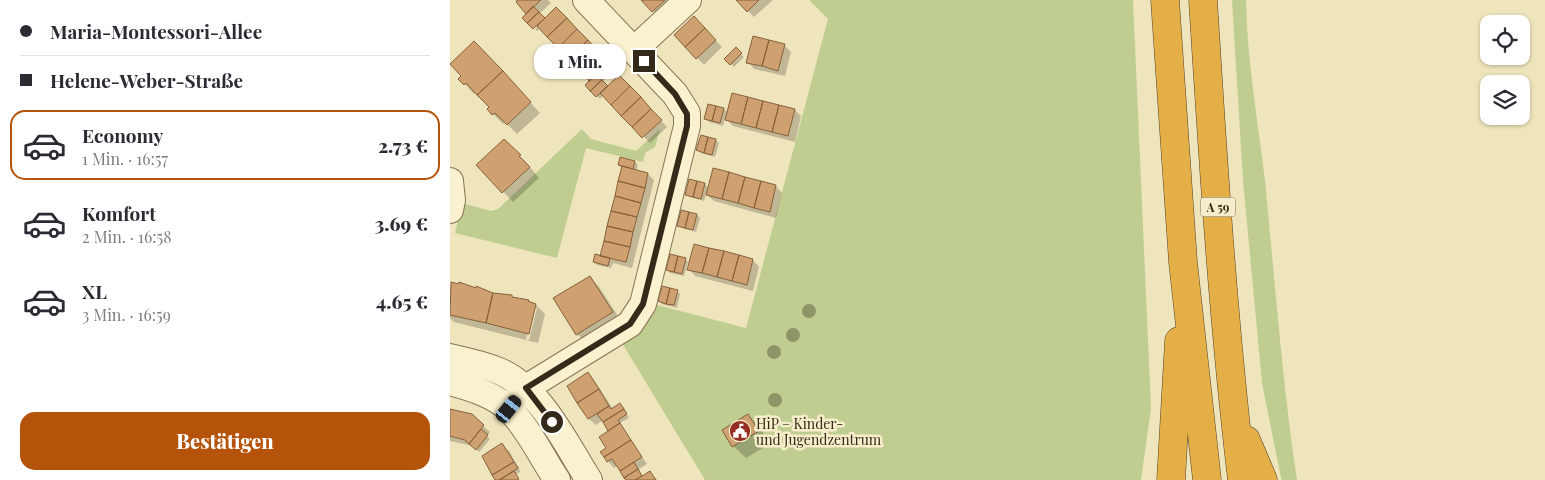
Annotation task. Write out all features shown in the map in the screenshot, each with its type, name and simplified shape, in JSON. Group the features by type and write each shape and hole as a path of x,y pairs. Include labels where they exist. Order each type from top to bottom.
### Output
{"highway":[{"name":"A 59","path":"1165,0 1183,262 1207,480"},
{"name":"A 59","path":"1203,0 1234,413 1242,480"},
{"path":"1171,480 1183,262"},
{"path":"1234,413 1264,480"}],"street":[{"path":"509,409 526,388 630,324 643,304 687,126 687,114 675,94 586,0"},
{"path":"634,50 688,0"},
{"path":"450,181 452,200 450,210"},
{"path":"450,357 500,371 526,388 548,415 589,480"},
{"path":"450,382 487,394 509,409 557,480"}],"green space":[{"path":"809,0 1133,0 1151,408 1141,480 705,480 622,343 657,305 746,328 828,19"},
{"path":"1232,0 1246,0 1251,68 1297,480 1282,480 1281,478 1262,383 1243,181"},
{"path":"582,129 591,139 636,151 660,129 655,147 645,153 643,162 586,148 557,258 455,233 462,203 491,211 498,209"}],"building":[{"path":"518,0 541,0 526,14 516,2"},
{"path":"641,0 665,0 652,12"},
{"path":"736,0 759,0 747,12"},
{"path":"533,6 539,12 527,23 522,18"},
{"path":"556,7 567,18 547,37 537,26"},
{"path":"539,12 545,18 533,29 527,23"},
{"path":"694,16 705,28 685,47 674,35"},
{"path":"567,18 577,29 558,48 547,37"},
{"path":"705,28 716,40 696,59 685,47"},
{"path":"577,29 588,40 568,59 558,48"},
{"path":"753,36 769,40 762,66 746,63"},
{"path":"588,40 598,51 579,70 568,59"},
{"path":"769,40 785,44 778,71 762,66"},
{"path":"474,41 503,71 477,95 466,83 464,85 458,79 461,76 450,64"},
{"path":"736,47 742,53 730,65 724,59"},
{"path":"598,51 609,63 589,81 579,70"},
{"path":"503,71 531,102 507,125 495,113 492,115 487,109 489,107 477,95"},
{"path":"597,74 602,80 590,91 585,85"},
{"path":"619,75 630,86 611,105 600,93"},
{"path":"602,80 608,86 596,97 590,91"},
{"path":"630,86 641,97 621,116 611,105"},
{"path":"732,93 748,97 741,124 725,120"},
{"path":"641,97 651,109 632,127 621,116"},
{"path":"748,97 763,101 756,128 741,124"},
{"path":"763,101 779,105 772,132 756,128"},
{"path":"708,104 716,106 712,121 704,119"},
{"path":"779,105 795,109 788,136 772,132"},
{"path":"716,106 724,108 720,123 712,121"},
{"path":"651,109 662,120 642,138 632,127"},
{"path":"701,135 708,137 704,153 696,150"},
{"path":"708,137 716,139 712,155 704,153"},
{"path":"504,139 521,155 519,156 530,167 502,193 476,165"},
{"path":"620,157 635,161 633,169 618,165"},
{"path":"622,166 648,173 645,188 618,181"},
{"path":"713,168 729,172 722,199 706,195"},
{"path":"729,172 745,177 738,203 722,199"},
{"path":"745,177 761,181 754,208 738,203"},
{"path":"689,179 697,181 693,197 685,195"},
{"path":"618,181 645,188 641,203 615,196"},
{"path":"697,181 705,183 701,199 693,197"},
{"path":"761,181 776,185 770,212 754,208"},
{"path":"615,196 641,203 637,217 611,211"},
{"path":"681,210 689,212 685,228 677,226"},
{"path":"611,211 637,217 633,232 607,226"},
{"path":"689,212 697,214 693,230 685,228"},
{"path":"607,226 633,232 630,247 604,241"},
{"path":"604,241 630,247 626,262 600,256"},
{"path":"694,244 709,248 702,273 687,270"},
{"path":"709,248 724,251 717,277 702,273"},
{"path":"724,251 739,255 732,281 717,277"},
{"path":"595,254 610,258 608,266 593,262"},
{"path":"670,254 678,256 674,272 666,270"},
{"path":"739,255 753,259 747,285 732,281"},
{"path":"678,256 686,258 682,274 674,272"},
{"path":"590,276 613,312 576,335 553,298"},
{"path":"451,282 459,284 459,282 476,288 476,286 493,293 486,323 450,315"},
{"path":"662,286 670,288 666,304 658,301"},
{"path":"670,288 678,290 674,305 666,304"},
{"path":"493,293 512,295 512,297 529,300 536,304 529,334 486,323"},
{"path":"588,372 599,389 577,403 567,386"},
{"path":"599,389 609,406 588,419 577,403"},
{"path":"620,403 624,409 603,422 597,414 609,406 611,409"},
{"path":"450,409 472,414 484,425 469,444 465,440 450,436"},
{"path":"624,409 627,414 618,420 620,423 608,431 603,422"},
{"name":"HiP – Kinder- und Jugendzentrum","path":"748,414 759,431 732,447 722,430"},
{"path":"620,423 631,440 604,457 600,452 606,448 599,437"},
{"path":"481,429 488,435 476,450 469,444"},
{"path":"631,440 642,457 620,471 612,459 607,462 604,457"},
{"path":"502,443 514,462 492,475 482,456"},
{"path":"514,462 518,468 499,480 495,480 492,475"},
{"path":"634,462 638,469 624,478 620,471"},
{"path":"638,469 642,476 635,480 626,480 624,478"},
{"path":"514,471 519,479 500,480"},
{"path":"650,471 656,480 635,480 642,476"}],"place":[{"name":"HiP – Kinder- und Jugendzentrum","path":"740,431"}],"route":[{"path":"552,422 526,388 630,324 643,304 687,126 687,114 675,94 644,61"}]}
